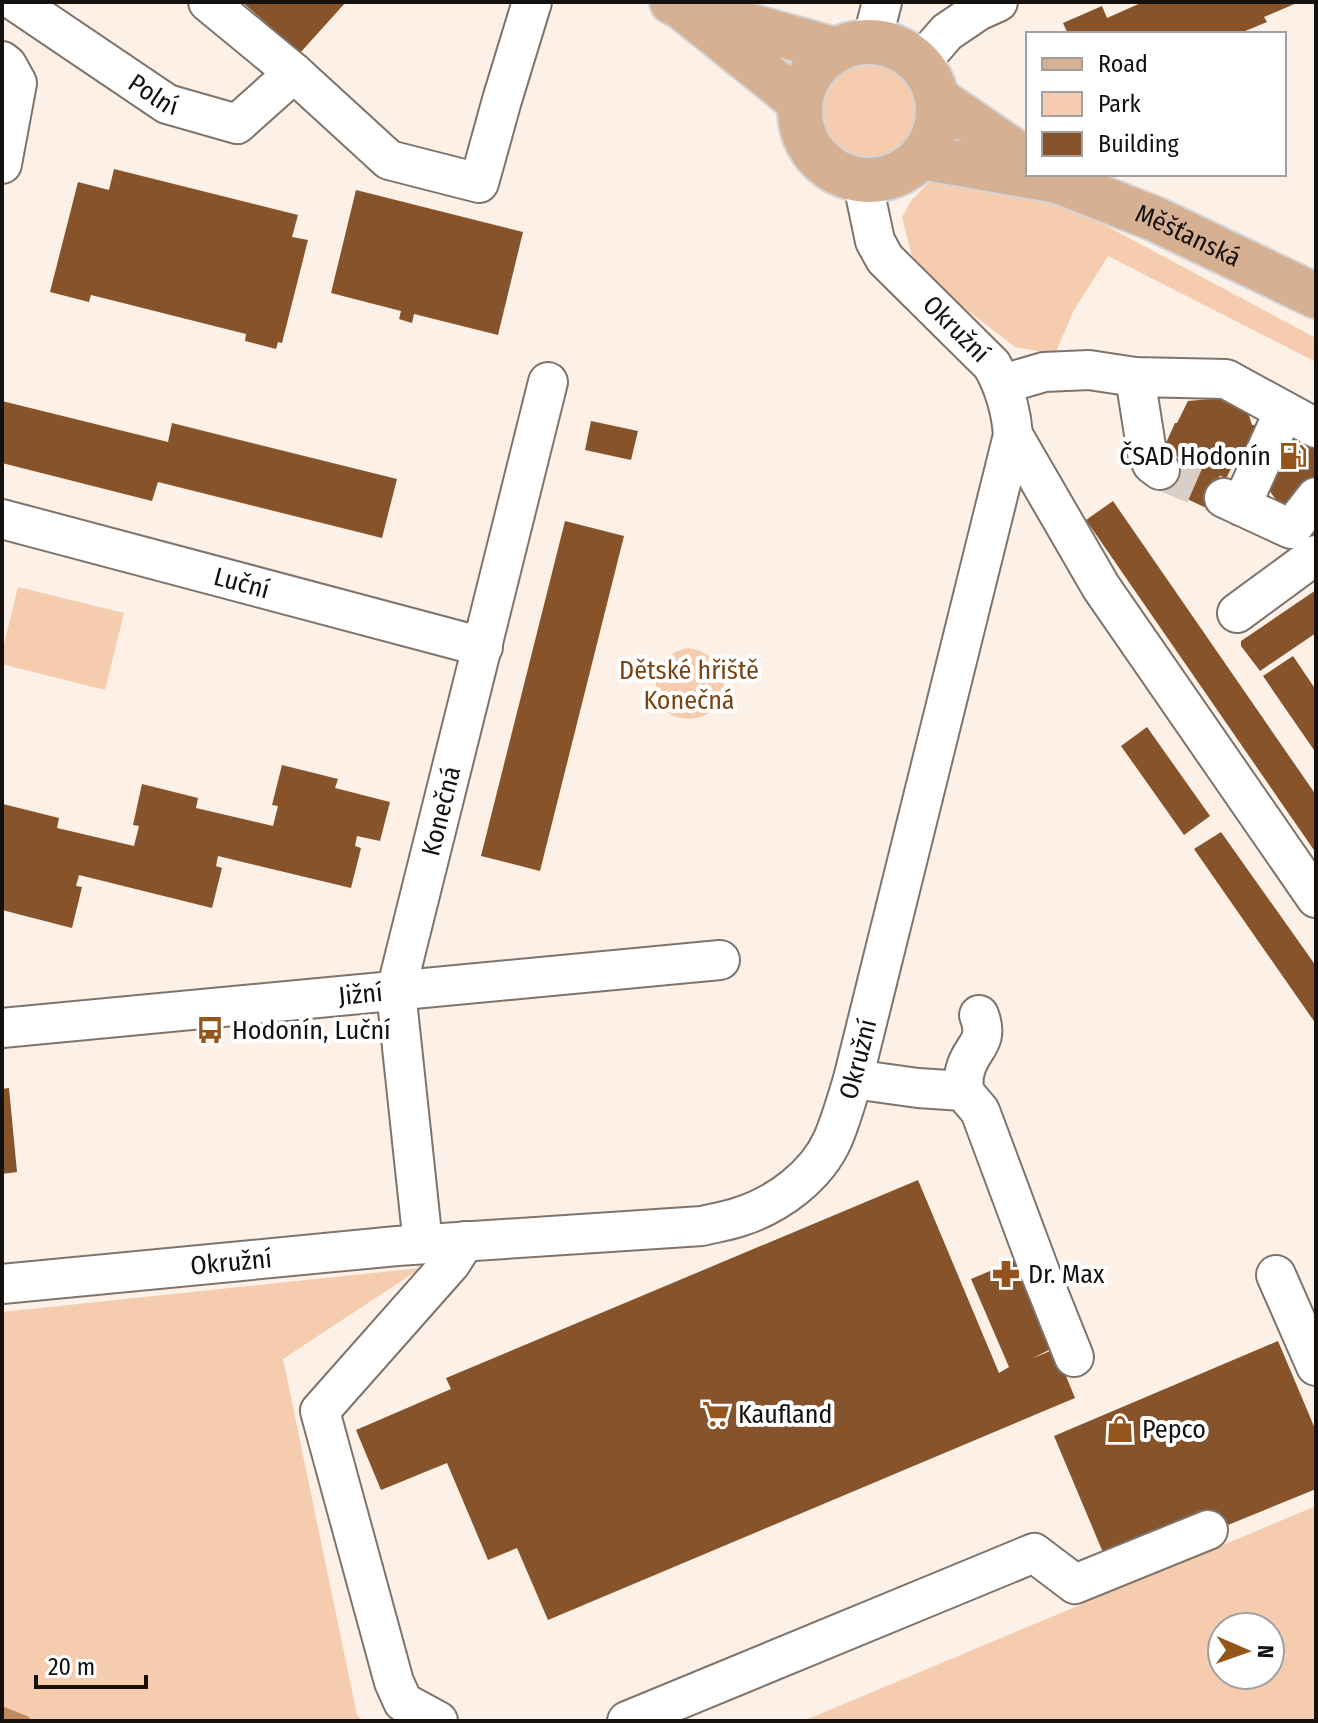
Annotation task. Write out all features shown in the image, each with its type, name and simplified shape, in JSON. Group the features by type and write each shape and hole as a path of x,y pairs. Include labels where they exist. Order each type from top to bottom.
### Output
{"main road":[{"name":"Měšťanská","path":"677,5 863,31 898,48 929,81 1026,157"},
{"name":"Měšťanská","path":"677,5 800,102"},
{"path":"863,31 819,63 807,81 800,102 804,133 810,147 832,169 846,176 878,179 908,168 921,157 932,140 938,120 929,81"},
{"name":"Měšťanská","path":"921,157 1026,170"},
{"name":"Měšťanská","path":"1054,176 1155,219 1316,296"}],"street":[{"path":"208,2 294,73 389,160 479,183 532,2"},
{"path":"929,81 947,32 998,2"},
{"name":"Polní","path":"23,3 167,104 237,124 294,73"},
{"path":"2,61 17,83 2,164"},
{"name":"Okružní","path":"2,1284 423,1244 702,1226 739,1217 769,1204 799,1184 818,1165 833,1139 853,1079 1013,435 1003,384 992,365 885,259 875,241 862,179"},
{"path":"1003,384 1044,372 1089,370 1135,377 1226,379 1300,419 1232,502 1291,529 1316,497"},
{"path":"1135,377 1147,453 1152,464 1160,470"},
{"name":"Konečná","path":"423,1244 396,991 548,382"},
{"path":"1013,435 1101,587 1316,898"},
{"name":"Luční","path":"2,519 483,647"},
{"path":"1237,613 1316,555"},
{"name":"Jižní","path":"2,1028 720,960"},
{"path":"979,1015 983,1026 982,1039 965,1070 963,1091 980,1111 1074,1357"},
{"path":"853,1079 963,1091"},
{"path":"438,1721 403,1702 394,1682 320,1411 451,1263 465,1241"},
{"path":"1276,1275 1316,1366"},
{"path":"627,1721 1034,1553 1075,1584 1208,1530"}],"green space":[{"path":"869,63 887,67 903,77 913,93 917,111 913,129 903,145 887,155 869,159 851,155 835,145 825,129 821,111 825,93 835,77 851,67"},
{"path":"949,175 1071,207 1316,338 1316,362 1108,256 1073,312 1055,354 1015,347 945,293 913,260 902,217 911,201 930,181"},
{"path":"18,587 124,613 105,690 2,664 2,652"},
{"name":"Dětské hřiště Konečná","path":"688,648 705,654 717,664 723,676 719,702 710,712 697,718 670,714 661,705 657,693 657,674 662,663 670,655"},
{"path":"421,1268 283,1359 357,1715 363,1721 2,1721 2,1312"},
{"path":"1316,1506 1316,1721 803,1721"}],"building":[{"path":"242,2 346,2 300,53"},
{"path":"1143,2 1299,2 1264,17 1267,22 1243,32 1067,32 1063,23 1102,6 1107,18"},
{"path":"114,169 298,215 292,237 308,240 282,343 278,342 276,349 245,341 246,334 91,295 89,302 50,292 78,182 109,190"},
{"path":"356,190 523,232 498,335 414,314 412,323 399,319 401,311 331,293"},
{"path":"1222,398 1247,409 1252,425 1316,421 1316,510 1292,522 1240,450 1225,481 1217,513 1153,483 1161,454 1188,401"},
{"path":"2,401 168,442 172,423 397,479 382,538 158,482 152,501 2,463"},
{"path":"591,421 638,431 631,460 585,450"},
{"path":"1113,501 1316,795 1316,853 1086,520"},
{"path":"565,521 624,536 540,871 481,856"},
{"path":"1316,590 1316,633 1260,671 1241,646 1241,641"},
{"path":"1293,656 1316,690 1316,753 1263,676"},
{"path":"1147,727 1210,816 1184,835 1121,746"},
{"path":"282,765 338,779 335,788 390,802 380,841 357,836 355,846 361,848 351,888 218,856 216,866 222,868 212,908 79,875 76,886 82,887 72,928 2,910 3,804 59,818 57,828 134,846 139,826 133,825 142,784 198,798 196,808 273,826 278,806 272,805"},
{"path":"1221,832 1316,966 1316,1024 1194,849"},
{"path":"9,1088 17,1172 2,1174 2,1089"},
{"name":"Kaufland","path":"918,1180 999,1373 1009,1367 971,1279 1016,1260 1053,1348 1031,1359 1055,1349 1075,1398 548,1620 517,1548 488,1560 447,1463 381,1490 356,1430 451,1389 446,1378"},
{"path":"1278,1341 1316,1431 1316,1489 1223,1527 1107,1562 1054,1436"}],"waterway":[{"path":"2,1712 25,1721"}],"tunnel":[{"path":"1160,470 1224,498"}],"place":[{"name":"ČSAD Hodonín","path":"1293,456"},
{"name":"Hodonín, Luční","path":"210,1030"},
{"name":"Dr. Max","path":"1006,1274"},
{"name":"Kaufland","path":"716,1414"},
{"name":"Pepco","path":"1120,1429"}]}
